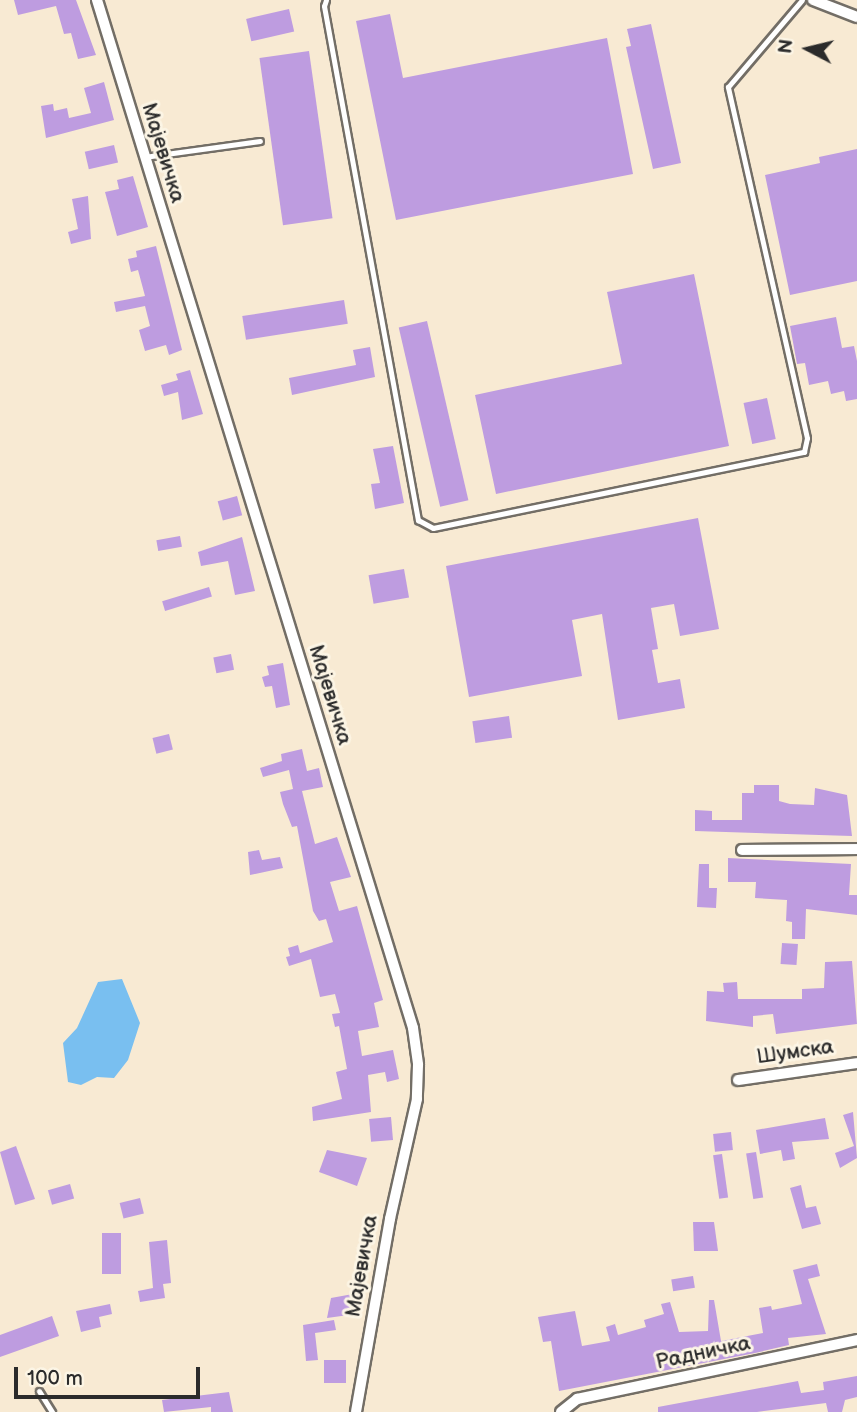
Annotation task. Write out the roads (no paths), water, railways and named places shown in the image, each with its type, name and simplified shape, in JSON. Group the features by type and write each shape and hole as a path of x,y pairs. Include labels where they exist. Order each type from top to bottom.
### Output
{"street":[{"name":"Мајевичка","path":"97,0 416,1048 417,1099 390,1219 356,1412"},
{"path":"813,0 857,17"},
{"path":"742,850 857,849"},
{"name":"Шумска","path":"737,1080 857,1063"},
{"name":"Радничка","path":"561,1412 577,1399 857,1340"}],"lane":[{"path":"326,0 324,6 418,520 433,528 804,452 807,438 728,87 802,0"},
{"path":"144,157 260,141"},
{"path":"39,1391 52,1412"}],"water":[{"path":"122,979 140,1023 128,1060 114,1078 97,1077 81,1085 68,1082 63,1043 77,1028 98,982"}]}
